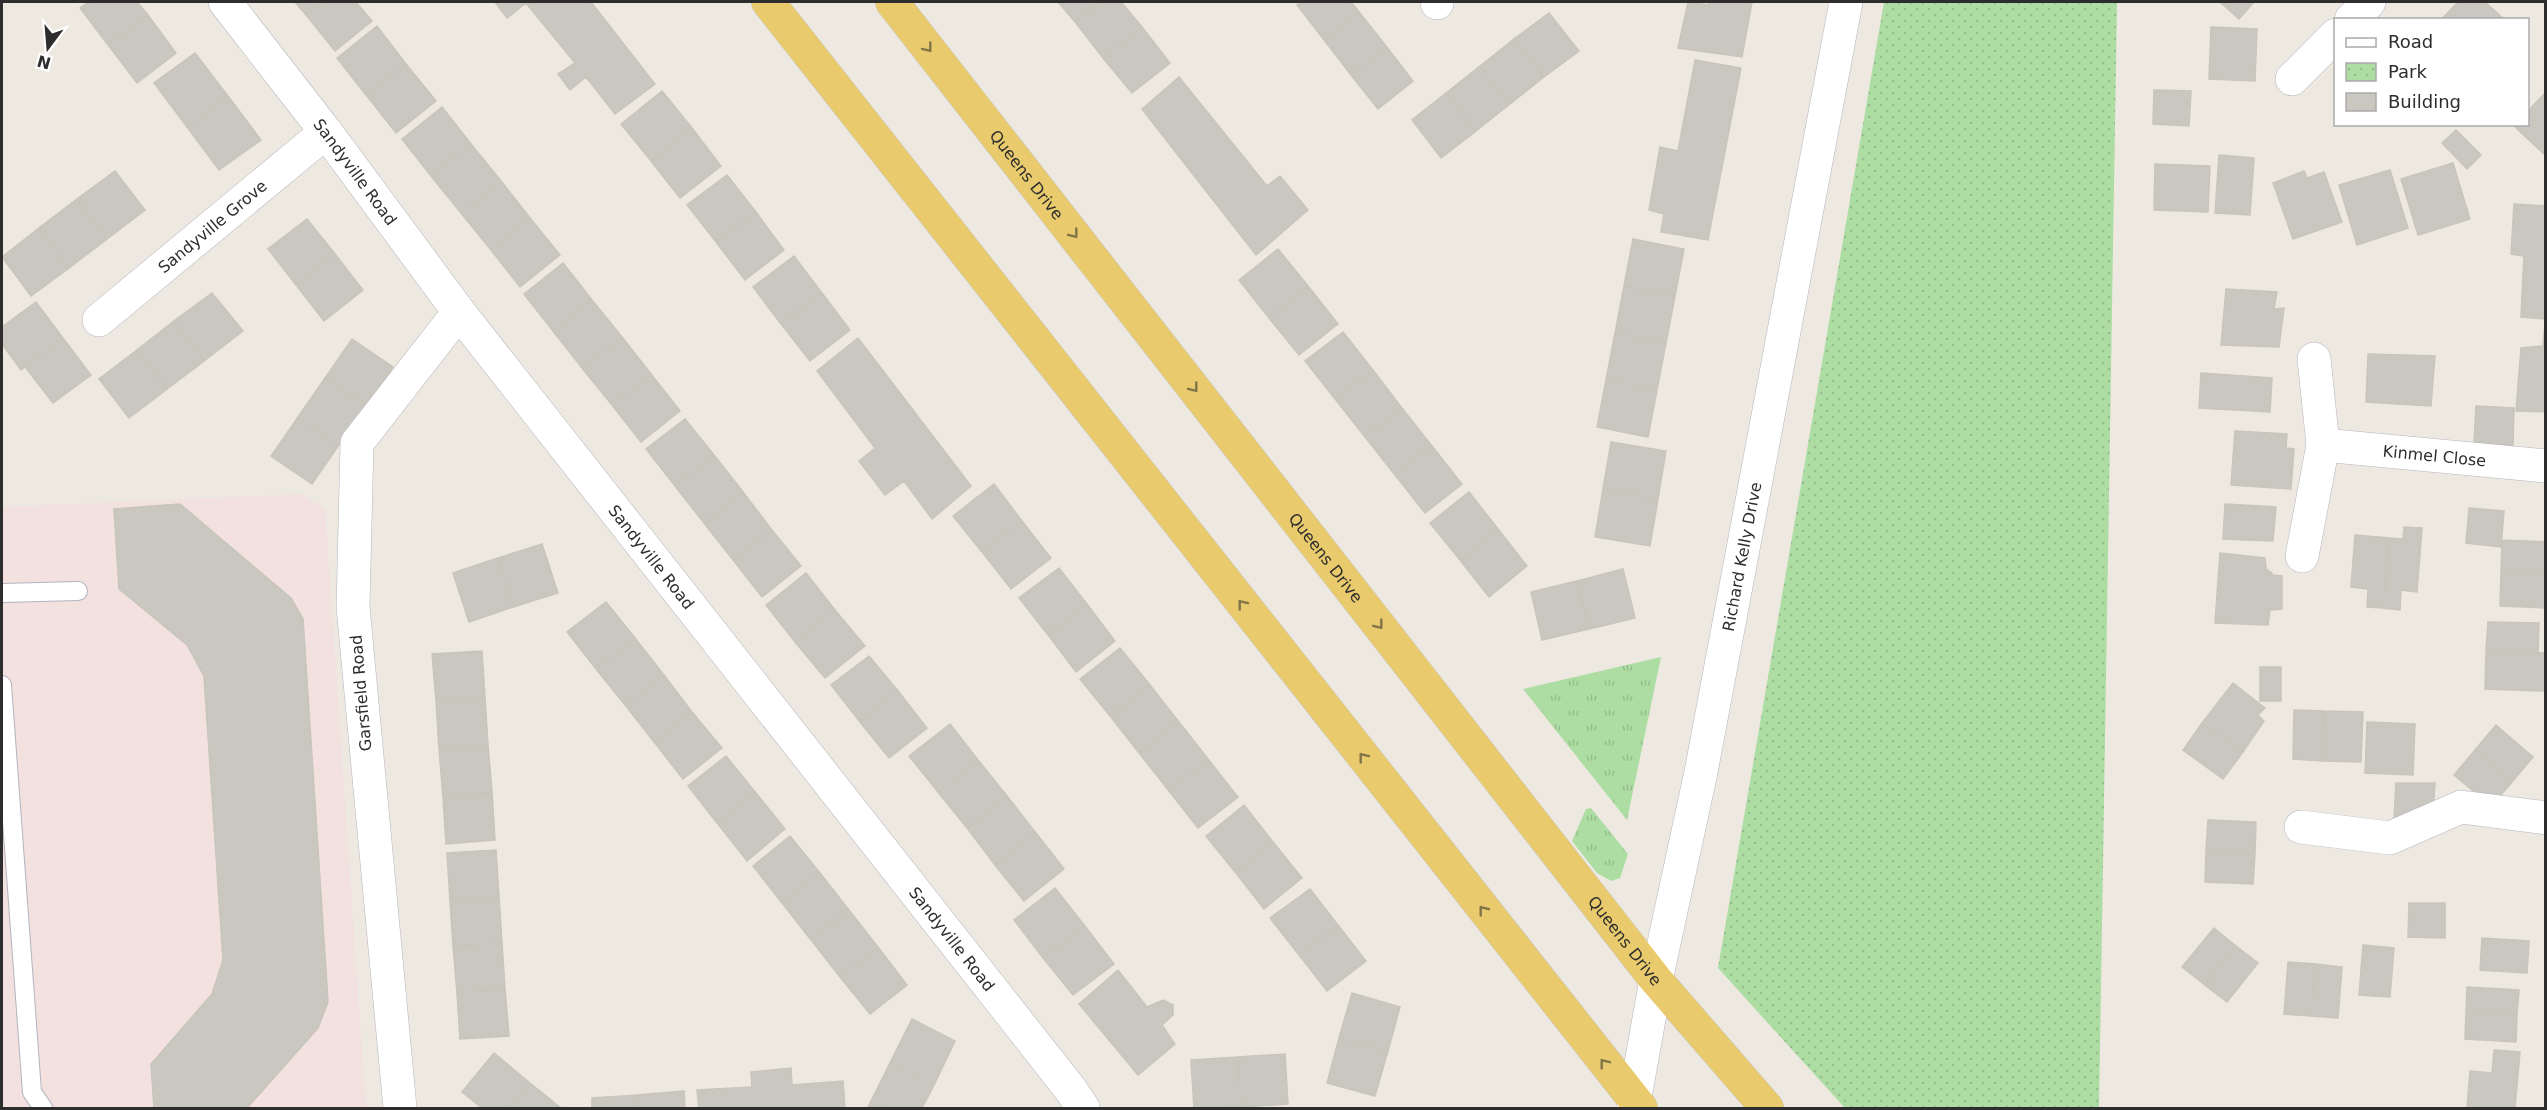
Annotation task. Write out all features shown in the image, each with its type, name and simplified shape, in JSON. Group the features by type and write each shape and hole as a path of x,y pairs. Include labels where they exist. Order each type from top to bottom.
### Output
{"highway":[{"path":"768,2 1636,1106"},
{"name":"Queens Drive","path":"892,2 1656,980 1767,1108"}],"street":[{"name":"Sandyville Road","path":"225,2 326,132 459,312 1083,1108"},
{"name":"Richard Kelly Drive","path":"1636,1106 1656,980 1701,772 1846,2"},
{"path":"2353,18 2368,2"},
{"path":"2292,79 2334,37"},
{"name":"Sandyville Grove","path":"99,320 326,132"},
{"name":"Garsfield Road","path":"400,1108 353,607 357,444 459,312"},
{"path":"2302,556 2323,445 2314,359"},
{"name":"Kinmel Close","path":"2323,445 2546,466"},
{"path":"2301,827 2390,838 2461,807 2546,818"}],"lane":[{"path":"2,593 78,591"},
{"path":"2,685 32,1092 43,1108"}],"shaded area":[{"path":"302,494 325,509 366,1108 2,1108 2,507"}],"green space":[{"path":"1884,2 2117,2 2099,1108 1845,1108 1718,968"},
{"path":"1661,657 1627,820 1523,689"},
{"path":"1591,808 1628,854 1620,878 1611,881 1597,873 1572,841 1586,809"}],"building":[{"path":"89,2 137,2 148,15 108,45 80,8"},
{"path":"295,2 323,2 306,15"},
{"path":"323,2 356,2 372,21 335,51 306,15"},
{"path":"495,2 591,2 655,84 615,114 586,77 570,90 558,74 575,63 526,3 507,18"},
{"path":"1058,2 1101,2 1075,22"},
{"path":"1101,2 1121,2 1142,27 1103,58 1075,22"},
{"path":"1301,2 1351,2 1359,12 1324,40 1297,5"},
{"path":"1688,2 1709,5 1709,2 1752,2 1742,57 1678,48"},
{"path":"2220,2 2254,2 2239,19"},
{"path":"2458,2 2485,2 2503,18 2443,18"},
{"path":"1359,12 1386,46 1351,75 1324,40"},
{"path":"1549,13 1579,51 1544,77 1514,39"},
{"path":"148,15 176,53 137,83 108,45"},
{"path":"377,26 406,64 366,95 337,58"},
{"path":"1142,27 1170,63 1132,93 1103,58"},
{"path":"2211,27 2257,29 2255,81 2209,79"},
{"path":"1514,39 1544,77 1510,104 1480,66"},
{"path":"1386,46 1413,81 1378,109 1351,75"},
{"path":"195,53 228,96 187,127 154,83"},
{"path":"1695,60 1741,68 1708,240 1661,232 1664,214 1649,210 1660,147 1678,151"},
{"path":"406,64 436,101 396,133 366,95"},
{"path":"1480,66 1510,104 1476,131 1446,93"},
{"path":"1179,77 1267,186 1280,176 1308,210 1256,255 1142,109"},
{"path":"2154,90 2191,91 2189,126 2153,124"},
{"path":"662,91 692,128 651,161 621,124"},
{"path":"1446,93 1476,131 1441,158 1412,120"},
{"path":"2544,94 2546,96 2546,156 2514,126 2529,126 2529,110"},
{"path":"228,96 261,140 219,170 187,127"},
{"path":"442,107 471,144 431,176 402,139"},
{"path":"692,128 721,166 680,198 651,161"},
{"path":"2456,130 2481,155 2467,169 2442,143"},
{"path":"471,144 501,181 461,213 431,176"},
{"path":"2219,155 2254,158 2250,215 2215,213"},
{"path":"2453,163 2470,219 2418,235 2401,179"},
{"path":"2155,164 2210,166 2208,212 2154,210"},
{"path":"2390,170 2408,228 2357,245 2339,185"},
{"path":"115,171 145,210 107,239 77,199"},
{"path":"2304,171 2307,178 2324,172 2342,222 2293,239 2273,183"},
{"path":"727,175 756,212 716,242 687,205"},
{"path":"501,181 530,218 491,250 461,213"},
{"path":"77,199 107,239 69,268 39,228"},
{"path":"2514,204 2546,206 2546,319 2521,317 2524,256 2511,254"},
{"path":"756,212 784,250 745,280 716,242"},
{"path":"530,218 560,255 520,287 491,250"},
{"path":"307,219 335,254 296,285 268,249"},
{"path":"39,228 69,268 31,296 2,257"},
{"path":"1633,239 1684,249 1675,296 1624,286"},
{"path":"1278,249 1308,286 1269,318 1239,280"},
{"path":"335,254 363,290 324,321 296,285"},
{"path":"794,256 822,293 781,324 753,287"},
{"path":"563,263 592,300 553,331 524,294"},
{"path":"1308,286 1338,324 1299,355 1269,318"},
{"path":"1624,286 1675,296 1666,343 1615,333"},
{"path":"2226,289 2277,292 2274,309 2284,308 2279,347 2221,345"},
{"path":"212,293 243,331 204,361 174,321"},
{"path":"822,293 850,330 810,361 781,324"},
{"path":"592,300 622,337 582,368 553,331"},
{"path":"36,302 63,338 21,370 2,344 2,327"},
{"path":"174,321 204,361 167,389 137,350"},
{"path":"2545,324 2546,412 2516,411 2521,348 2543,346"},
{"path":"1343,332 1373,370 1335,399 1305,361"},
{"path":"1615,333 1666,343 1657,390 1606,380"},
{"path":"622,337 651,374 612,405 582,368"},
{"path":"63,338 91,375 53,403 25,367"},
{"path":"858,338 971,486 932,519 904,481 885,495 859,461 875,448 817,371"},
{"path":"352,339 393,367 366,406 325,378"},
{"path":"137,350 167,389 129,418 99,379"},
{"path":"2368,354 2435,356 2431,406 2366,402"},
{"path":"1373,370 1402,408 1365,437 1335,399"},
{"path":"2201,373 2272,378 2270,412 2199,408"},
{"path":"651,374 680,411 641,442 612,405"},
{"path":"325,378 366,406 339,445 298,417"},
{"path":"1606,380 1657,390 1648,437 1597,427"},
{"path":"2476,406 2514,408 2513,446 2474,442"},
{"path":"1402,408 1432,446 1395,475 1365,437"},
{"path":"298,417 339,445 312,484 271,456"},
{"path":"685,419 714,455 675,486 646,449"},
{"path":"2235,431 2287,434 2286,448 2294,449 2291,489 2231,485"},
{"path":"1611,442 1666,451 1658,499 1603,489"},
{"path":"1432,446 1462,484 1425,513 1395,475"},
{"path":"714,455 743,492 704,523 675,486"},
{"path":"994,484 1022,521 982,552 953,516"},
{"path":"1603,489 1658,499 1650,546 1595,537"},
{"path":"743,492 772,530 733,560 704,523"},
{"path":"1469,492 1498,529 1460,560 1430,523"},
{"path":"180,504 291,598 303,619 328,1002 318,1028 247,1108 154,1108 151,1064 212,994 223,960 204,676 187,645 119,589 114,509"},
{"path":"2225,504 2276,507 2273,541 2223,539"},
{"path":"2469,508 2504,511 2501,547 2466,543"},
{"path":"1022,521 1051,558 1011,589 982,552"},
{"path":"2404,527 2422,528 2417,592 2401,590 2400,610 2383,608 2389,538 2403,539"},
{"path":"1498,529 1527,566 1489,597 1460,560"},
{"path":"772,530 801,566 762,597 733,560"},
{"path":"2355,535 2389,538 2383,608 2367,607 2368,589 2351,587"},
{"path":"2502,540 2546,542 2546,575 2501,573"},
{"path":"542,544 558,593 513,607 498,558"},
{"path":"2220,553 2265,558 2266,569 2272,575 2282,576 2282,609 2270,610 2268,625 2215,623"},
{"path":"498,558 513,607 469,622 453,573"},
{"path":"1059,568 1087,604 1048,635 1019,598"},
{"path":"1623,569 1635,618 1589,629 1577,581"},
{"path":"806,573 835,610 795,642 766,605"},
{"path":"2501,573 2546,575 2546,608 2500,606"},
{"path":"1577,581 1589,629 1542,640 1531,592"},
{"path":"606,602 635,638 596,669 567,632"},
{"path":"1087,604 1115,641 1076,672 1048,635"},
{"path":"835,610 865,646 825,678 795,642"},
{"path":"2488,622 2539,623 2538,653 2486,651"},
{"path":"635,638 664,675 625,705 596,669"},
{"path":"1120,648 1150,685 1110,716 1080,679"},
{"path":"482,651 485,698 436,701 432,654"},
{"path":"2486,651 2546,653 2545,691 2485,689"},
{"path":"869,656 898,691 860,722 831,685"},
{"path":"2260,667 2281,667 2281,701 2260,701"},
{"path":"664,675 692,712 654,742 625,705"},
{"path":"2233,683 2265,708 2258,715 2264,721 2243,752 2202,723"},
{"path":"1150,685 1179,722 1139,753 1110,716"},
{"path":"898,691 927,728 889,758 860,722"},
{"path":"485,698 488,745 439,749 436,701"},
{"path":"2294,710 2324,711 2322,761 2293,759"},
{"path":"2324,711 2363,712 2361,762 2322,761"},
{"path":"692,712 722,748 683,779 654,742"},
{"path":"1179,722 1208,759 1169,791 1139,753"},
{"path":"2367,722 2415,724 2413,775 2365,773"},
{"path":"2202,723 2243,752 2223,779 2183,750"},
{"path":"950,724 978,760 938,792 909,756"},
{"path":"2496,725 2533,757 2512,782 2475,750"},
{"path":"488,745 492,792 443,797 439,749"},
{"path":"2475,750 2512,782 2491,806 2454,775"},
{"path":"726,756 756,793 717,823 688,786"},
{"path":"1208,759 1238,797 1198,828 1169,791"},
{"path":"978,760 1007,796 967,828 938,792"},
{"path":"2396,783 2435,783 2433,813 2394,820"},
{"path":"492,792 495,840 446,844 443,797"},
{"path":"756,793 785,829 747,861 717,823"},
{"path":"1007,796 1036,833 995,865 967,828"},
{"path":"1244,805 1273,842 1235,872 1206,836"},
{"path":"2208,820 2256,822 2255,853 2206,851"},
{"path":"1036,833 1064,869 1024,901 995,865"},
{"path":"790,836 820,873 782,903 753,866"},
{"path":"1273,842 1302,878 1264,909 1235,872"},
{"path":"496,850 499,896 450,900 447,853"},
{"path":"2206,851 2255,853 2253,884 2205,882"},
{"path":"820,873 849,910 811,940 782,903"},
{"path":"1055,888 1085,926 1043,958 1014,920"},
{"path":"1310,889 1338,925 1299,955 1270,918"},
{"path":"499,896 502,943 453,946 450,900"},
{"path":"2409,903 2445,903 2445,938 2408,937"},
{"path":"849,910 878,947 840,977 811,940"},
{"path":"1338,925 1366,961 1327,991 1299,955"},
{"path":"1085,926 1114,964 1073,995 1043,958"},
{"path":"2214,928 2236,946 2205,985 2182,967"},
{"path":"2482,938 2529,941 2527,973 2480,970"},
{"path":"502,943 505,989 457,993 453,946"},
{"path":"2363,945 2394,948 2390,997 2359,995"},
{"path":"2236,946 2258,963 2227,1002 2205,985"},
{"path":"878,947 907,985 870,1014 840,977"},
{"path":"2288,962 2315,964 2311,1016 2284,1014"},
{"path":"2315,964 2342,967 2338,1018 2311,1016"},
{"path":"1118,970 1147,1007 1163,1000 1173,1005 1173,1015 1162,1025 1175,1044 1138,1075 1079,1004"},
{"path":"2467,987 2519,990 2517,1015 2466,1013"},
{"path":"505,989 509,1036 460,1039 457,993"},
{"path":"1352,993 1400,1007 1388,1051 1339,1038"},
{"path":"2466,1013 2517,1015 2516,1042 2465,1039"},
{"path":"912,1019 955,1041 934,1085 890,1063"},
{"path":"1339,1038 1388,1051 1375,1096 1327,1083"},
{"path":"2494,1050 2520,1052 2515,1108 2467,1108 2470,1071 2492,1073"},
{"path":"494,1053 530,1083 509,1108 482,1108 462,1092"},
{"path":"1285,1054 1288,1104 1241,1107 1238,1057"},
{"path":"1238,1057 1241,1107 1194,1108 1191,1060"},
{"path":"890,1063 934,1085 922,1108 868,1107"},
{"path":"791,1068 792,1085 843,1081 845,1108 699,1108 697,1090 752,1087 751,1072"},
{"path":"530,1083 561,1108 509,1108"},
{"path":"684,1091 685,1108 639,1108 638,1095"},
{"path":"638,1095 639,1108 592,1108 592,1098"}]}
